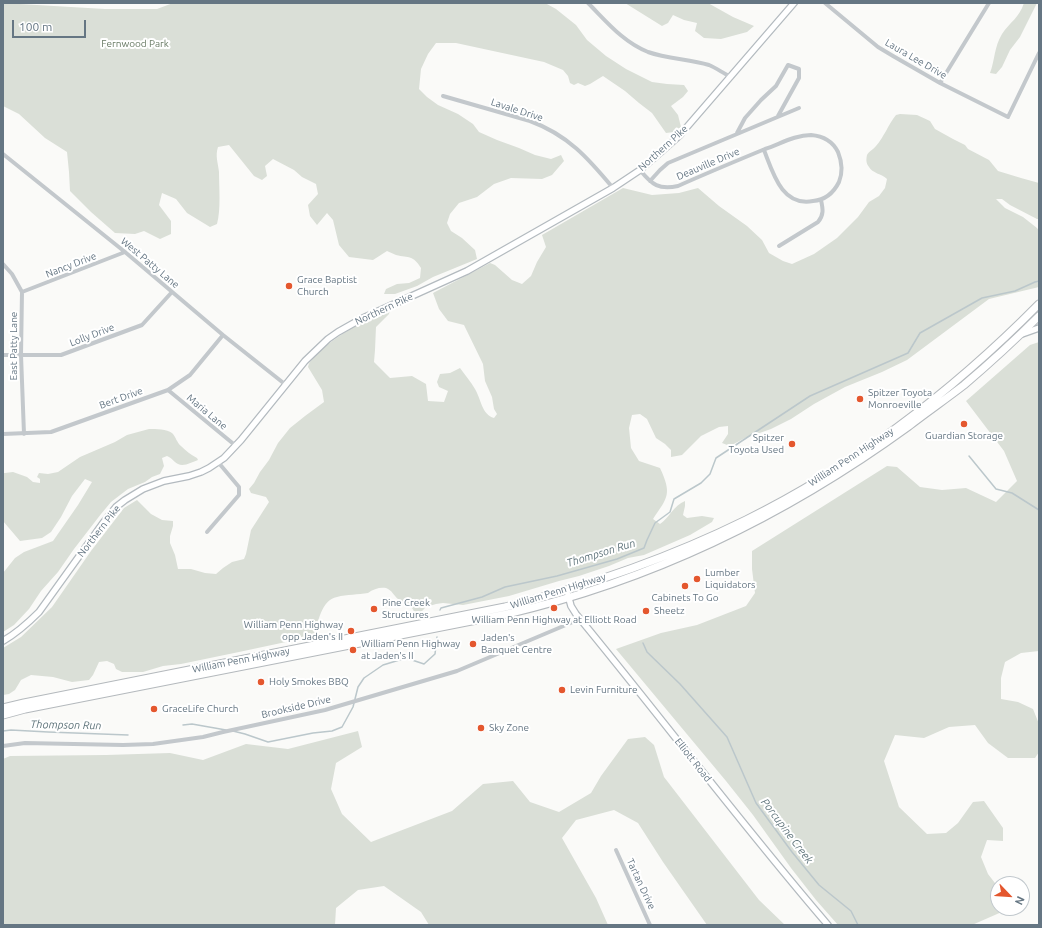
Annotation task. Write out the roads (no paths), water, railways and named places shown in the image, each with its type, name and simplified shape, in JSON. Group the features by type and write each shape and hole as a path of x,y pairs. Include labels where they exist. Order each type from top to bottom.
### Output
{"highway":[{"name":"William Penn Highway","path":"3,708 478,613 531,601 625,571 707,538 753,516 816,481 877,441 943,392 999,344 1039,306"},
{"name":"William Penn Highway","path":"3,715 25,709 479,620 533,608 569,598 675,560 750,525 796,500 864,457 950,396 978,373 1039,316"}],"main road":[{"name":"Northern Pike","path":"3,641 39,612 103,523 116,508 125,500 153,484 190,476 201,472 218,462 236,446 313,352 328,339 349,325 467,271 613,188 640,170 680,135 794,3"},
{"path":"1020,334 1039,328"},
{"name":"Elliott Road","path":"566,590 572,608 580,619 780,869 828,925"}],"street":[{"path":"588,3 621,37 638,47 657,54 709,65 730,77"},
{"name":"Laura Lee Drive","path":"825,3 878,47 940,83 1008,117 1039,53"},
{"path":"940,83 989,3"},
{"path":"737,134 745,118 776,86 788,65 799,69 800,78 778,116"},
{"name":"Lavale Drive","path":"443,96 530,121 545,127 575,146 613,188"},
{"path":"650,181 668,163 799,108"},
{"name":"Deauville Drive","path":"640,170 656,185 662,188 669,188 678,186 790,139 813,135 832,143 837,150 842,166 839,181 830,194 821,200"},
{"path":"764,150 777,181 784,192 794,199 801,201 807,202 821,200 823,213 818,222 779,246"},
{"name":"West Patty Lane","path":"3,154 125,252 223,335 286,385"},
{"name":"Nancy Drive","path":"22,292 125,252"},
{"path":"3,264 12,274 22,292"},
{"name":"East Patty Lane","path":"22,292 20,355 24,434"},
{"name":"Lolly Drive","path":"3,355 61,356 142,325 172,292"},
{"name":"Bert Drive","path":"3,434 52,432 168,390 190,375 223,335"},
{"name":"Maria Lane","path":"168,390 236,446"},
{"path":"207,532 240,495 239,487 218,462"},
{"name":"Brookside Drive","path":"3,746 16,743 139,745 204,737 234,729 325,710 457,671 580,619"},
{"name":"Tartan Drive","path":"616,850 650,925"}],"waterway":[{"name":"Thompson Run","path":"440,610 441,608 482,597 505,587 557,576 617,559 644,548 655,523 670,512 674,499 701,483 710,474 716,458 810,396 908,353 920,333 982,298 1015,291 1039,281"},
{"path":"969,456 996,489 1012,493 1039,510"},
{"name":"Thompson Run","path":"233,731 268,742 313,733 332,731 342,727 353,707 358,687 364,678 383,665 406,658 424,664 435,654 437,637"},
{"name":"Porcupine Creek","path":"643,643 647,652 680,684 727,737 756,803 792,852 819,885 851,911 858,925"},
{"name":"Thompson Run","path":"183,725 192,724 226,730"},
{"name":"Thompson Run","path":"3,731 11,730 128,735"}],"place":[{"name":"Grace Baptist Church","path":"289,286"},
{"name":"Spitzer Toyota Monroeville","path":"860,399"},
{"name":"Guardian Storage","path":"964,424"},
{"name":"Spitzer Toyota Used","path":"792,444"},
{"name":"Lumber Liquidators","path":"697,579"},
{"name":"Cabinets To Go","path":"685,586"},
{"name":"William Penn Highway at Elliott Road","path":"554,608"},
{"name":"Pine Creek Structures","path":"374,609"},
{"name":"Sheetz","path":"646,611"},
{"name":"William Penn Highway opp Jaden's II","path":"351,631"},
{"name":"Jaden's Banquet Centre","path":"473,644"},
{"name":"William Penn Highway at Jaden's II","path":"353,650"},
{"name":"Holy Smokes BBQ","path":"261,682"},
{"name":"Levin Furniture","path":"562,690"},
{"name":"GraceLife Church","path":"154,709"},
{"name":"Sky Zone","path":"481,728"}],"park label":[{"name":"Fernwood Park","path":"135,44"}]}
